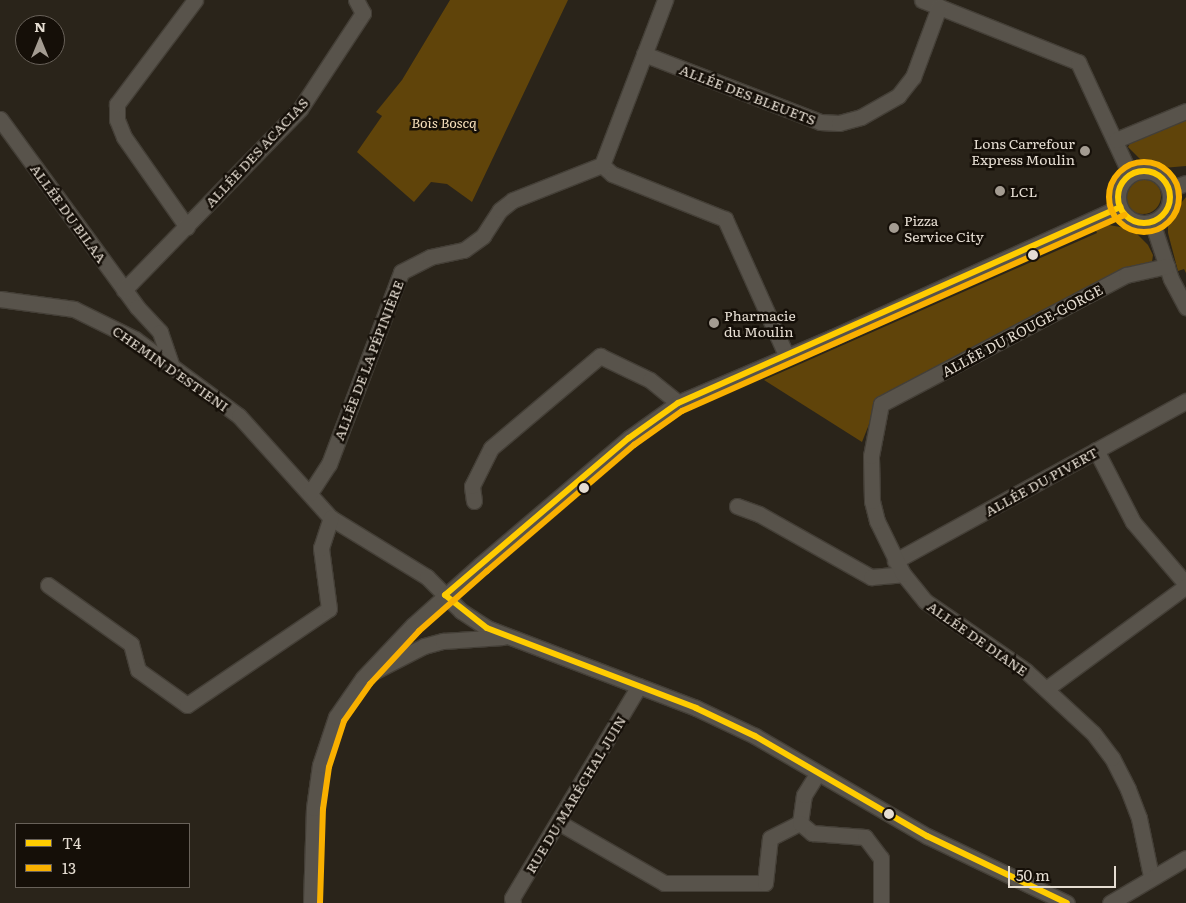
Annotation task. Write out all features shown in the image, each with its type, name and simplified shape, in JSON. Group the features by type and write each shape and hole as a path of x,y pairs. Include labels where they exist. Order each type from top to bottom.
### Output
{"street":[{"path":"187,227 124,137 117,112 118,104 195,0"},
{"name":"ALLÉE DES ACACIAS","path":"124,290 300,109 363,13 356,0"},
{"path":"665,0 602,165 612,174 725,219 786,355"},
{"path":"922,0 1078,62 1116,140 1130,174"},
{"name":"ALLÉE DES BLEUETS","path":"644,54 820,122 839,123 862,117 898,96 913,77 939,7"},
{"path":"1116,140 1186,111"},
{"name":"ALLÉE DU BILAA","path":"0,119 124,290 160,332 171,364"},
{"name":"ALLÉE DE LA PÉPINIÈRE","path":"310,493 329,464 401,272 430,257 464,250 483,236 500,210 514,200 602,165"},
{"path":"1153,172 1170,189 1171,197 1165,212 1152,222 1129,218 1120,206 1118,192 1130,174 1153,172"},
{"path":"1170,189 1186,183"},
{"path":"312,903 314,808 320,765 336,717 363,678 445,595 629,438 678,402 786,355 834,337 1120,206"},
{"path":"1152,222 1167,266 1186,307"},
{"name":"ALLÉE DU ROUGE-GORGE","path":"881,404 1126,275 1167,266"},
{"name":"CHEMIN D'ESTIENI","path":"0,299 74,309 135,339 239,416 331,518 427,577 461,611 507,636 696,708 755,736 817,774 927,836 1067,903"},
{"path":"135,339 141,327 137,307"},
{"path":"474,501 472,486 491,448 600,356 650,380 678,402"},
{"name":"ALLÉE DU PIVERT","path":"899,567 1096,450 1186,401"},
{"name":"ALLÉE DE DIANE","path":"881,404 872,456 872,501 877,521 899,567 924,601 994,647 1046,689 1093,733 1112,758 1139,818 1151,876"},
{"path":"1046,689 1186,585 1133,522 1096,450"},
{"path":"737,506 759,514 872,577 899,567"},
{"path":"48,585 131,644 138,670 188,705 329,609 321,548 331,518"},
{"path":"363,678 424,646 443,641 507,636"},
{"name":"RUE DU MARÉCHAL JUIN","path":"513,903 512,898 639,686"},
{"path":"800,823 804,796 817,774"},
{"path":"558,822 664,884 766,882 770,838 800,823"},
{"path":"800,823 812,833 865,837 881,858 881,903"},
{"path":"1110,903 1151,876 1186,858"}],"green space":[{"name":"Bois Boscq","path":"450,0 568,0 472,202 447,184 431,182 414,202 357,152 382,116 376,112 402,80"},
{"path":"1186,117 1186,166 1163,168 1141,160 1128,147 1134,137"},
{"path":"1143,178 1156,183 1161,196 1156,209 1143,214 1130,209 1125,196 1130,183"},
{"path":"1186,197 1186,273 1184,269 1178,271 1168,233 1168,219"},
{"path":"1103,224 1132,229 1148,245 1153,255 1152,262 1123,268 887,392 879,399 862,442 764,380 1097,233 1095,228"}],"transit line":[{"name":"13","path":"1144,162 1157,165 1169,172 1176,184 1179,197 1176,210 1169,222 1157,229 1144,232 1131,229 1119,222 1112,210 1109,197 1112,184 1119,172 1131,165 1144,162"},
{"name":"T4","path":"1139,171 1149,171 1159,175 1166,182 1170,197 1166,212 1159,219 1149,223 1139,223 1129,219 1122,212 1118,202 1118,192 1122,182 1129,175 1139,171"},
{"name":"T4","path":"445,595 629,438 678,403 1120,207"},
{"name":"13","path":"320,903 323,809 329,767 344,721 370,684 419,631 634,445 682,411 1124,215"},
{"name":"T4","path":"445,595 487,628 696,708 755,736 927,836 1067,903"}],"place":[{"name":"Lons Carrefour Express Moulin","path":"1085,151"},
{"name":"LCL","path":"1000,191"},
{"name":"Pizza Service City","path":"894,228"},
{"name":"Pharmacie du Moulin","path":"714,323"}]}
